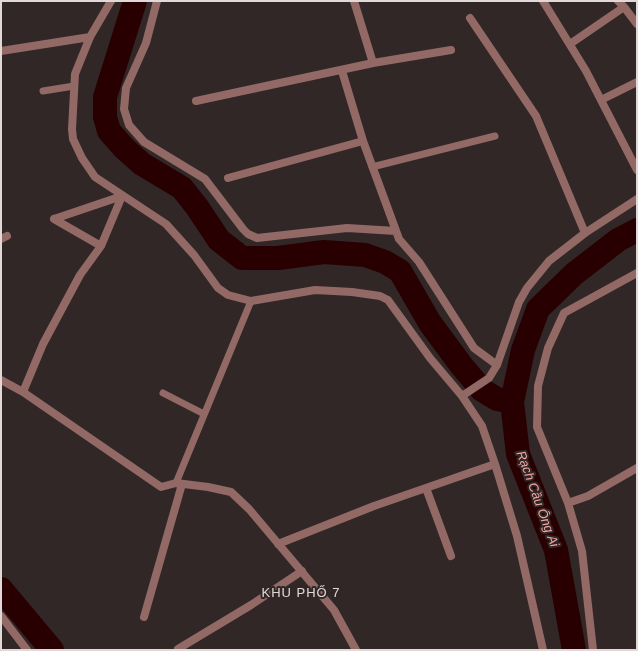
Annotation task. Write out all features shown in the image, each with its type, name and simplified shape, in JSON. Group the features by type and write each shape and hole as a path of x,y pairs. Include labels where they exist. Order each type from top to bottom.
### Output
{"street":[{"path":"111,1 90,37 75,74 72,129 73,139 82,158 95,177 166,224 194,255 218,288 228,295 251,301 315,290 352,292 380,296 388,300 430,358 462,396 482,426 517,536 543,650"},
{"path":"157,1 146,43 126,88 124,109 129,125 144,142 205,179 243,229 248,234 257,238 347,228 396,231"},
{"path":"354,1 373,63"},
{"path":"543,1 570,44 637,170"},
{"path":"570,44 621,4 637,24"},
{"path":"470,18 536,116 585,233"},
{"path":"1,51 90,37"},
{"path":"196,101 342,71 373,63 451,50"},
{"path":"342,71 363,141 399,239 419,262 444,298 474,348 497,365"},
{"path":"601,100 637,82"},
{"path":"228,178 363,141"},
{"path":"23,392 50,330 80,275 100,246 122,196"},
{"path":"100,246 54,219 122,196"},
{"path":"462,396 489,378 497,365 520,302 528,288 549,261 585,233 637,199"},
{"path":"593,650 582,551 568,503 537,426 538,386 548,348 564,313 637,273"},
{"path":"1,380 23,392 162,487 179,483 231,492 249,509 334,610 356,650"},
{"path":"278,544 374,506 495,464"},
{"path":"568,503 588,496 637,468"},
{"path":"144,617 179,483"},
{"path":"426,488 451,556"},
{"path":"178,649 251,605 302,571"},
{"path":"1,616 27,650"}],"lane":[{"path":"43,91 74,86"},
{"path":"372,167 495,136"},
{"path":"179,483 204,414 251,301"},
{"path":"163,393 204,414"}],"waterway":[{"path":"135,1 105,97 105,117 109,131 124,148 142,164 182,188 197,207 219,240 242,258 278,258 324,252 365,255 385,262 400,271 430,323 461,365 482,390 497,399 512,402"},
{"name":"Rạch Cầu Ông Ai","path":"574,650 556,550 518,454 512,402 523,350 538,309 574,274 618,240 637,230"},
{"path":"1,589 52,650"}],"district":[{"name":"KHU PHỐ 7","path":"301,593"}]}
